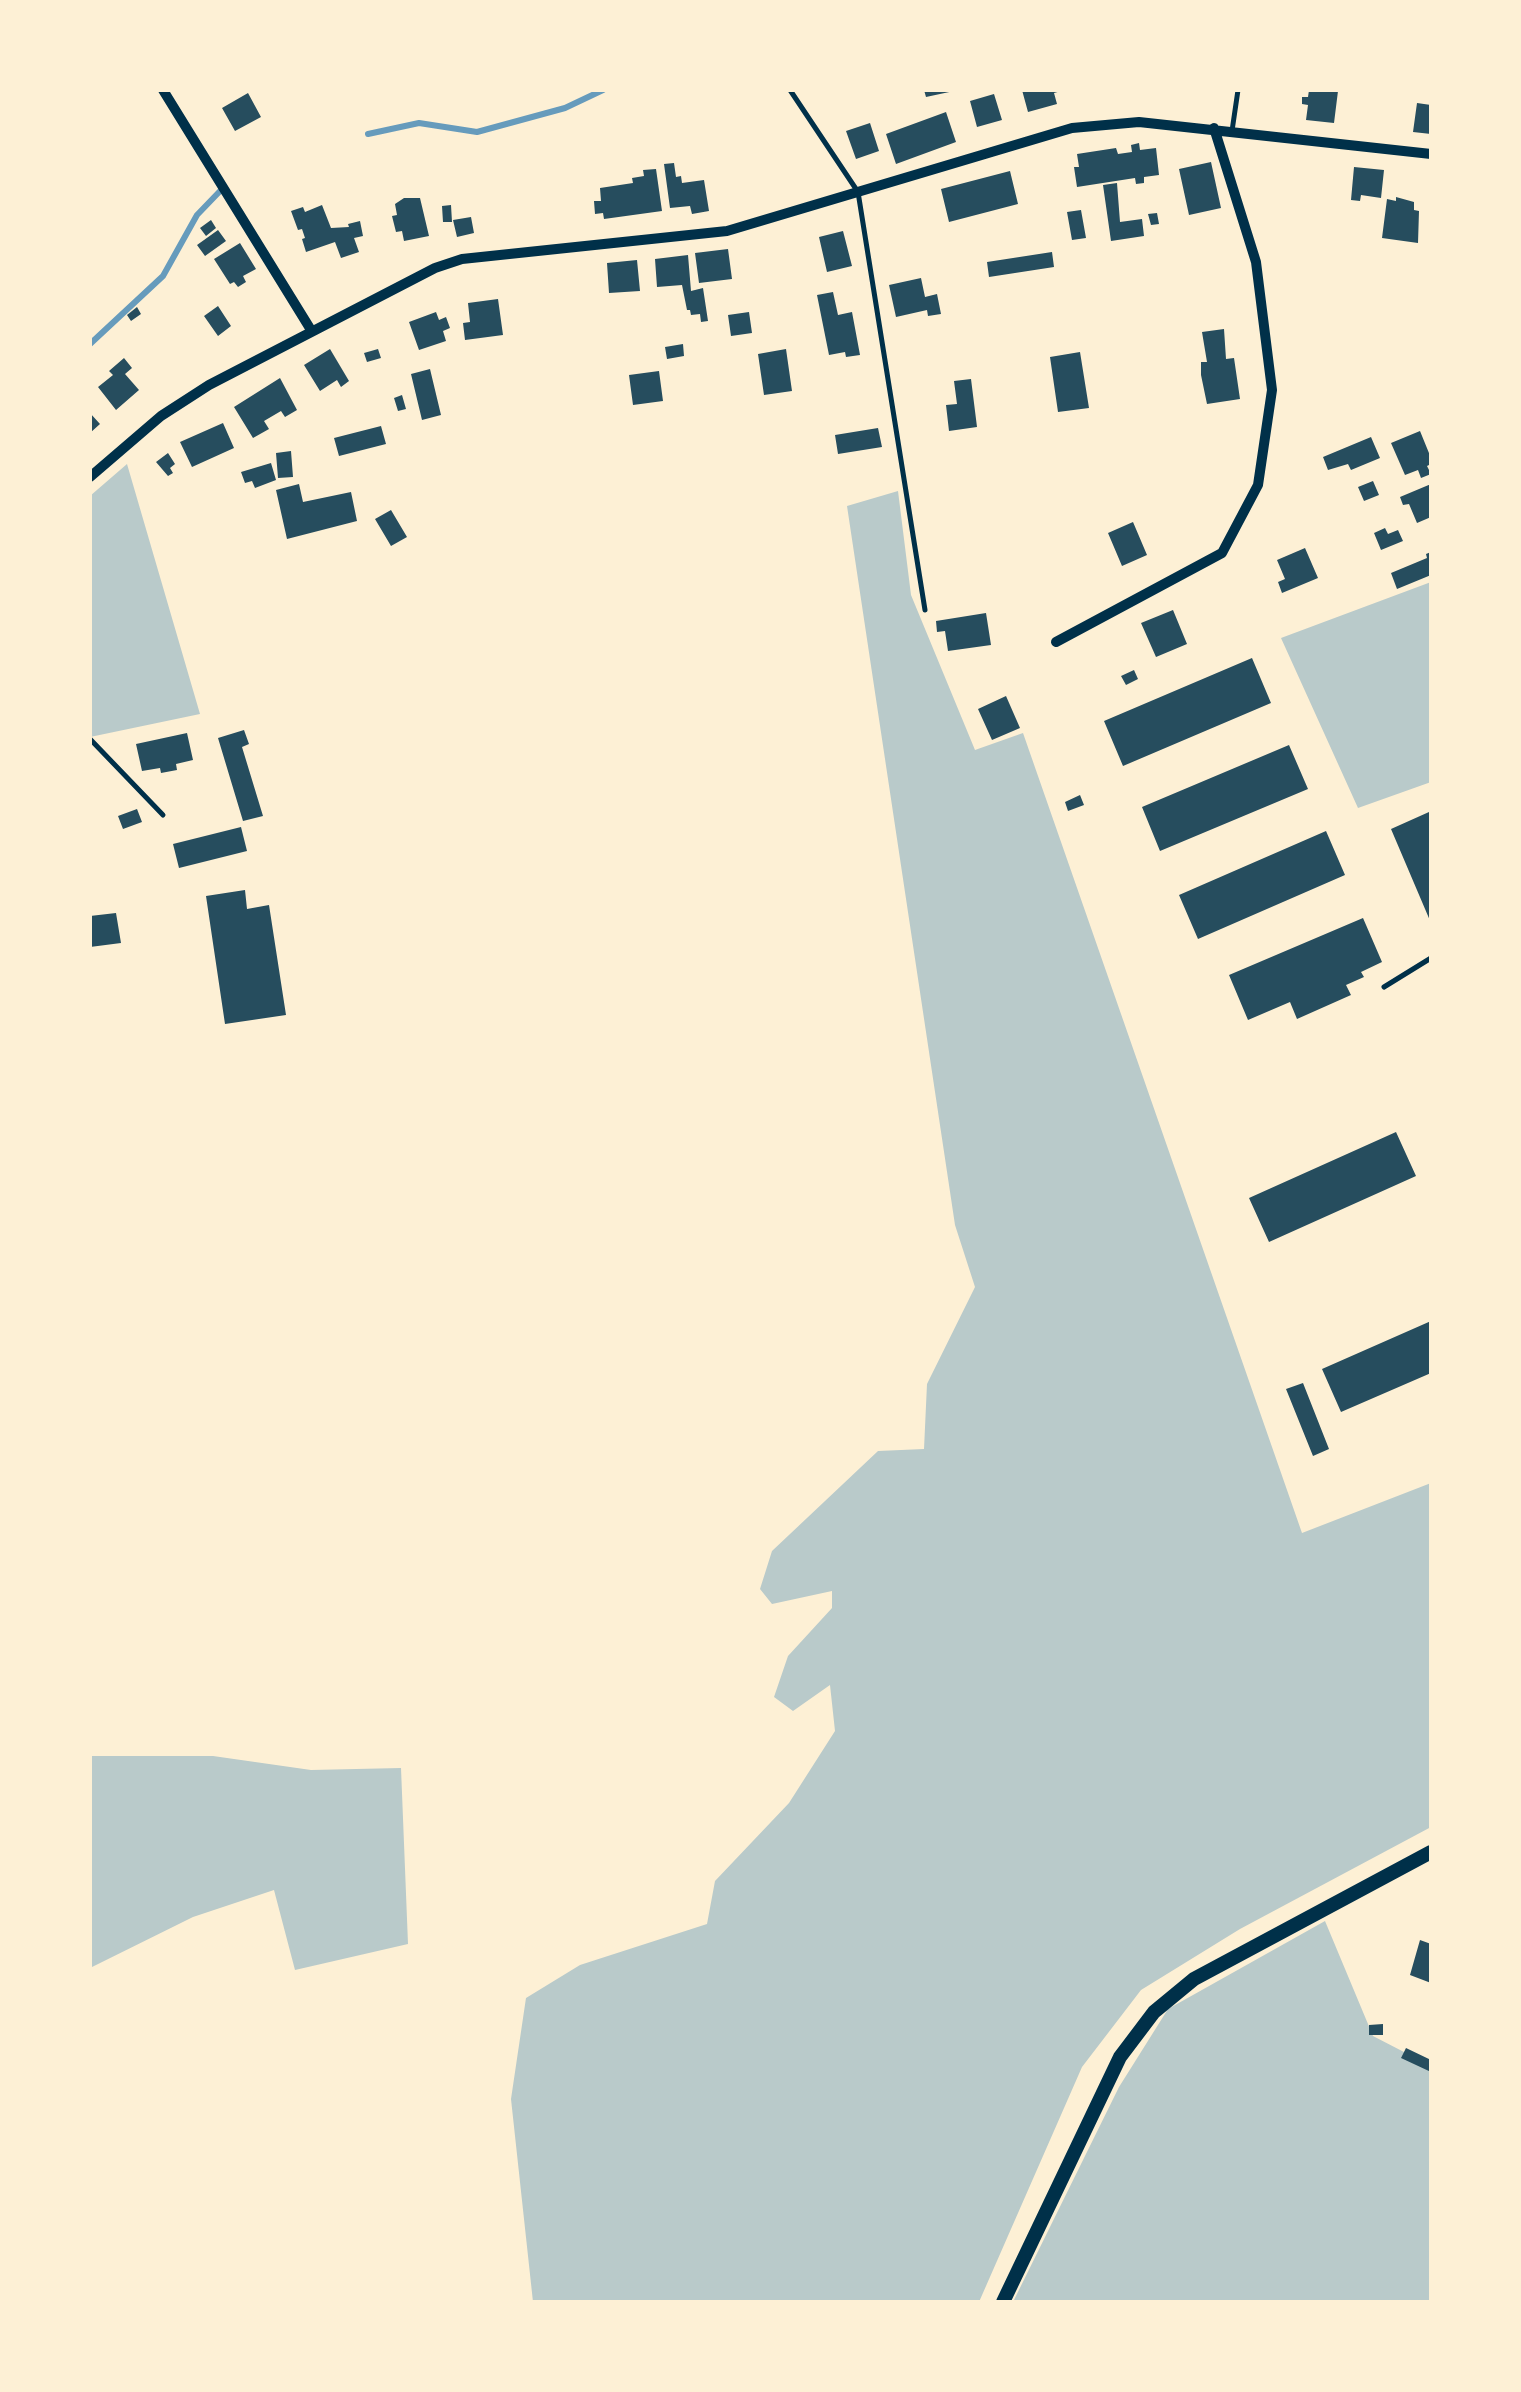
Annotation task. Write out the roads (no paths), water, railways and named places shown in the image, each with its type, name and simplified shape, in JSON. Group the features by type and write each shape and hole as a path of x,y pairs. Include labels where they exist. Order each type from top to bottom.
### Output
{"street":[{"path":"163,90 311,330"},
{"path":"90,477 161,416 209,385 434,268 462,259 727,230 1072,128 1139,122 1431,154"},
{"path":"1056,642 1222,553 1258,485 1272,390 1256,262 1214,128"},
{"path":"1003,2302 1120,2057 1154,2012 1194,1979 1431,1852"}],"lane":[{"path":"790,90 858,192 925,610"},
{"path":"1232,130 1238,90"},
{"path":"90,739 163,815"},
{"path":"1384,987 1431,958"}],"waterway":[{"path":"368,134 419,123 477,132 565,108 603,90"},
{"path":"90,344 163,276 197,215 222,189"}]}
